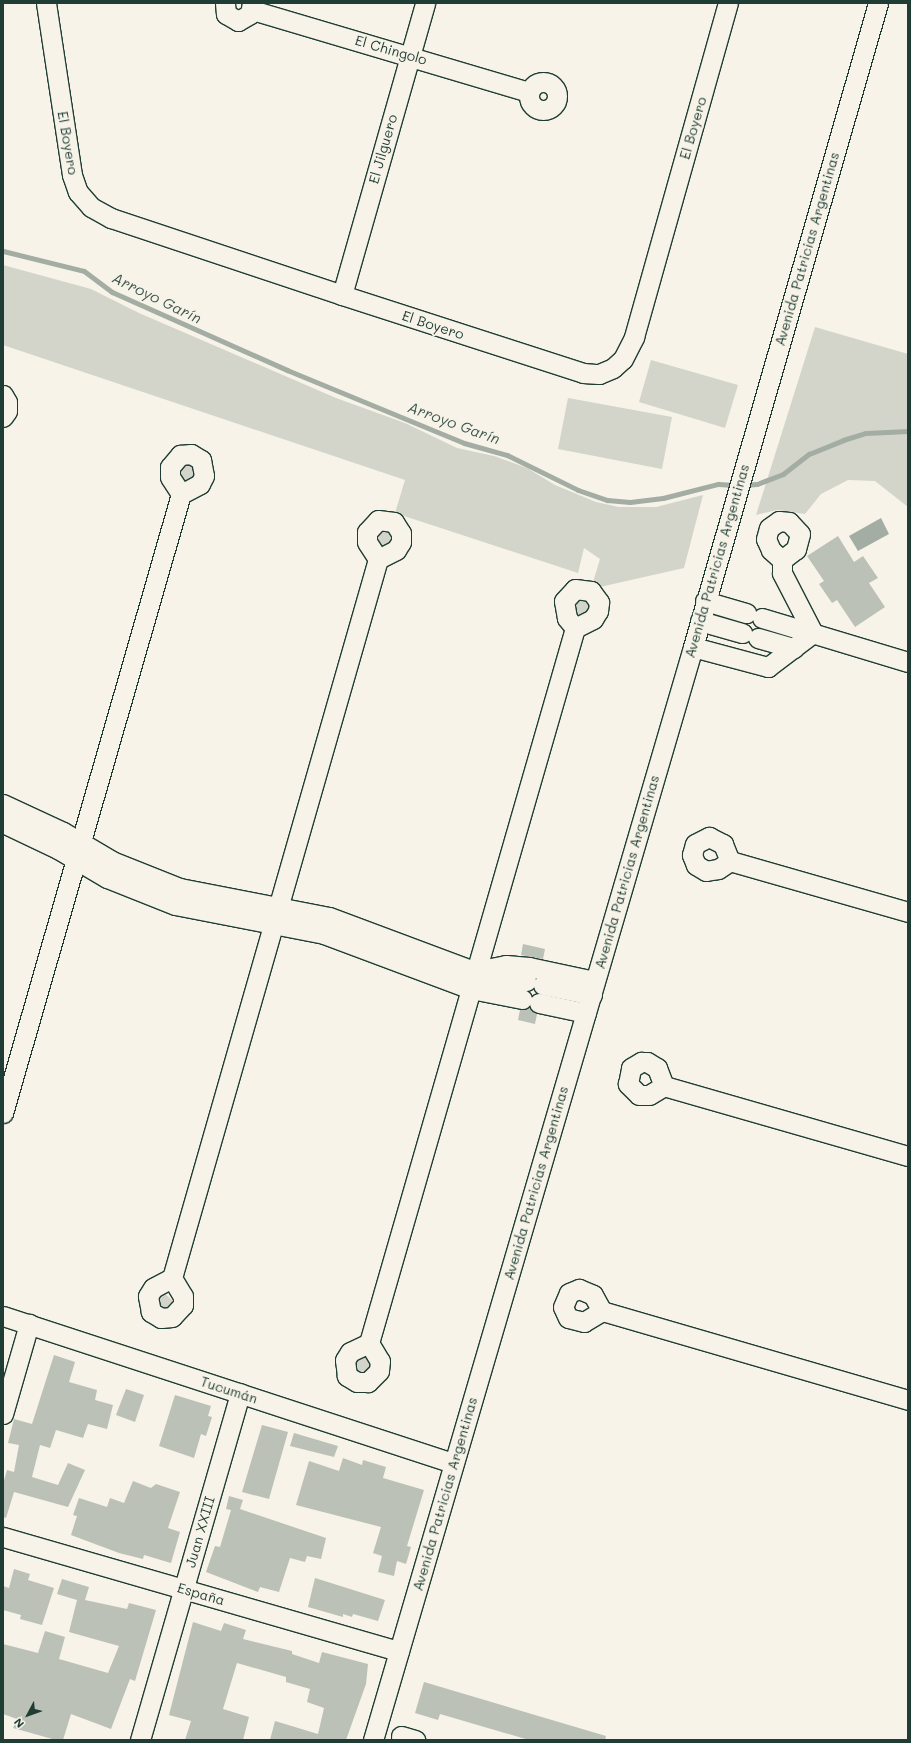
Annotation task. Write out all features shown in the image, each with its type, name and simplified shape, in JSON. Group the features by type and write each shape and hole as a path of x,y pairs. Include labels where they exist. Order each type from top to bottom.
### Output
{"street":[{"name":"El Boyero","path":"46,3 72,175 78,192 92,207 111,218 583,374 599,374 613,368 623,359 634,337 728,3"},
{"path":"225,3 226,14 234,20 243,20 252,6"},
{"name":"El Jilguero","path":"342,295 425,3"},
{"name":"Avenida Patricias Argentinas","path":"373,1740 594,988 878,3"},
{"name":"El Chingolo","path":"252,6 529,92"},
{"path":"3,395 7,411 3,417"},
{"path":"3,1113 181,494"},
{"path":"172,1278 378,559"},
{"path":"782,560 782,572 813,633"},
{"path":"705,601 908,662"},
{"path":"700,621 794,648"},
{"path":"369,1343 575,628"},
{"path":"693,647 768,667 813,633"},
{"path":"3,804 79,851 107,878 175,904 275,916 329,917 474,980 533,992 586,1013"},
{"path":"3,823 79,851"},
{"path":"730,861 908,912"},
{"path":"474,980 506,965 594,988"},
{"path":"533,992 594,988"},
{"path":"664,1086 908,1156"},
{"path":"602,1311 908,1400"},
{"name":"Tucumán","path":"3,1316 454,1464"},
{"path":"3,1414 29,1324"},
{"name":"Juan XXIII","path":"140,1740 240,1393"},
{"name":"España","path":"3,1537 399,1651"}],"shaded area":[{"path":"3,265 91,289 139,313 336,398 405,423 457,448 494,456 527,468 555,485 596,502 619,507 656,507 703,495 684,568 600,587 593,582 600,559 584,548 578,573 395,513 405,480 3,345"},
{"path":"815,327 908,354 908,507 875,481 848,480 821,494 805,514 777,510 756,515"},
{"path":"651,360 738,385 725,428 639,402"},
{"path":"568,398 672,417 662,469 558,449"},
{"path":"188,463 194,465 196,477 184,482 178,469"},
{"path":"881,518 889,534 858,551 849,536"},
{"path":"383,529 389,532 392,538 389,544 383,547 377,544 374,538 377,532"},
{"path":"579,597 590,602 590,611 579,616 574,612 573,603"},
{"path":"164,1293 173,1301 163,1312 154,1299"},
{"path":"359,1354 366,1355 371,1360 371,1371 357,1376 351,1361"}],"building":[{"path":"838,536 854,562 863,556 878,578 869,583 885,607 855,627 837,600 832,603 819,584 824,581 807,556"},
{"path":"523,944 545,949 543,959 521,955"},
{"path":"529,1007 537,1014 535,1024 518,1020 520,1010"},
{"path":"54,1355 75,1362 69,1382 97,1390 95,1400 113,1405 107,1429 88,1424 83,1438 56,1430 50,1448 40,1445 32,1477 58,1485 68,1463 85,1470 68,1507 14,1492 6,1518 3,1517 3,1484 7,1470 14,1472 19,1445 8,1443 14,1419 32,1424"},
{"path":"126,1389 144,1395 135,1422 116,1415"},
{"path":"175,1395 211,1406 208,1416 212,1417 206,1436 201,1434 194,1458 159,1446"},
{"path":"262,1425 288,1432 269,1499 242,1492"},
{"path":"294,1433 338,1446 334,1457 290,1446"},
{"path":"343,1458 362,1465 363,1460 386,1467 383,1478 424,1490 407,1546 411,1547 406,1564 397,1561 394,1576 378,1572 382,1556 373,1553 381,1527 296,1505 309,1461 339,1471"},
{"path":"133,1481 151,1488 156,1484 180,1492 168,1528 180,1532 171,1563 144,1555 143,1559 119,1553 71,1535 77,1516 73,1515 79,1498 107,1507 110,1498 124,1503"},
{"path":"229,1496 243,1500 240,1509 326,1538 321,1559 307,1556 305,1562 290,1558 279,1592 260,1587 258,1592 206,1572 215,1546 220,1547 231,1510 226,1509"},
{"path":"14,1569 30,1574 28,1580 54,1588 42,1625 20,1619 21,1615 3,1610 3,1586 9,1588"},
{"path":"315,1578 385,1600 378,1621 353,1614 352,1617 343,1614 343,1617 308,1607"},
{"path":"62,1579 89,1587 85,1600 127,1609 129,1603 156,1610 135,1681 130,1679 111,1729 71,1714 63,1740 56,1740 13,1728 17,1719 3,1714 3,1644 38,1653 45,1631 65,1637 59,1659 108,1673 119,1646 69,1632 77,1600 57,1594"},
{"path":"193,1622 221,1631 224,1623 246,1630 243,1639 292,1651 292,1654 319,1663 322,1652 368,1664 366,1684 346,1740 270,1740 275,1721 318,1734 324,1708 307,1702 310,1689 286,1682 286,1677 237,1663 223,1709 249,1717 243,1740 185,1740 191,1721 169,1715"},
{"path":"424,1682 606,1736 605,1740 529,1740 440,1714 438,1720 415,1713"}],"waterway":[{"name":"Arroyo Garín","path":"3,251 84,271 112,292 287,370 464,443 507,455 578,490 607,500 630,502 663,498 718,484 735,485"},
{"name":"Arroyo Garín","path":"743,485 757,484 783,474 809,454 843,440 866,433 908,431"}]}
